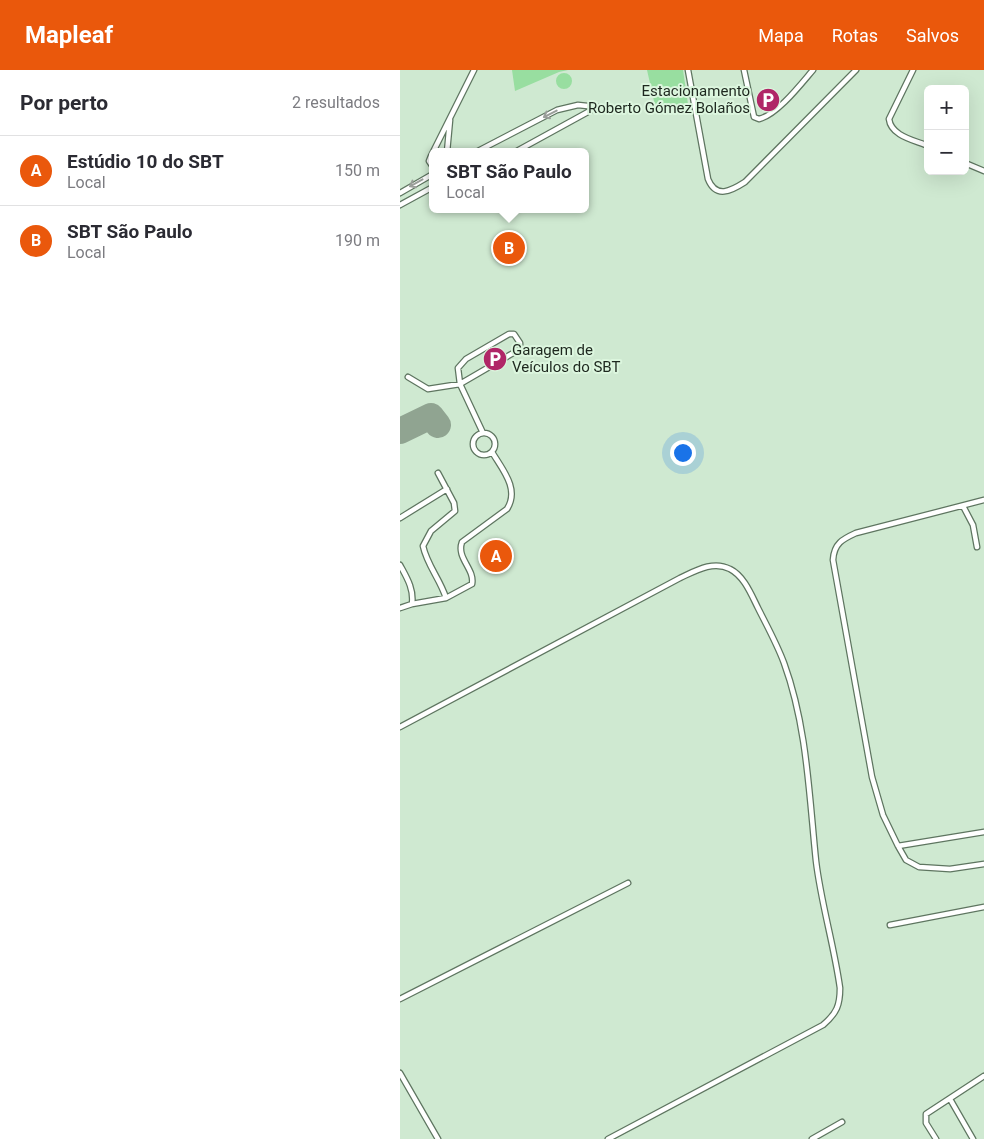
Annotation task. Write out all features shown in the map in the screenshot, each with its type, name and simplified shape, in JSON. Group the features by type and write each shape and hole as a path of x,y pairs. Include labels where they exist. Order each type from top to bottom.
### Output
{"lane":[{"path":"434,148 474,70"},
{"path":"688,70 708,179 714,190 719,192 731,191 745,182 856,70"},
{"path":"744,70 754,117 759,119 768,115 788,98 813,70"},
{"path":"913,70 889,119 890,126 897,133 924,144"},
{"path":"484,148 557,110 578,105 597,107 522,148"},
{"path":"447,148 450,116"},
{"path":"969,165 984,171"},
{"path":"400,193 429,176"},
{"path":"400,206 429,189"},
{"path":"408,377 428,390 460,384 520,349 520,343 514,334 510,334 461,362 456,372 460,384 483,433 494,439 496,444 488,455 481,455 474,449 475,438 483,433"},
{"path":"400,608 446,598 472,584 472,575 460,552 462,542 507,509 512,497 509,482 492,452"},
{"path":"438,473 454,503 455,511 431,531 423,546 426,560 440,581 446,598"},
{"path":"400,518 447,489"},
{"path":"984,500 856,533 842,539 834,552 870,768 883,815 906,860 919,867 950,869 984,864"},
{"path":"964,506 973,525 977,547"},
{"path":"400,565 411,585 412,604"},
{"path":"400,727 680,578 707,566 730,568 738,574 747,587 771,633 792,690 804,746 816,861 840,988 838,1008 834,1016 823,1025 608,1139"},
{"path":"898,846 984,832"},
{"path":"400,998 628,883"},
{"path":"890,925 984,907"},
{"path":"400,1073 438,1139"},
{"path":"936,1139 926,1123 926,1114 984,1076"},
{"path":"950,1099 973,1139"},
{"path":"812,1139 842,1122"}],"green space":[{"path":"512,70 568,70 515,91"},
{"path":"647,70 683,70 688,104 656,110"},
{"path":"564,73 572,81 564,89 556,81"}],"taxiway":[{"path":"400,431 431,416 438,425"}],"place":[{"name":"Estacionamento Roberto Gómez Bolaños","path":"768,100"},
{"name":"SBT São Paulo","path":"509,248"},
{"name":"Garagem de Veículos do SBT","path":"495,359"},
{"name":"Estúdio 10 do SBT","path":"496,556"}]}
